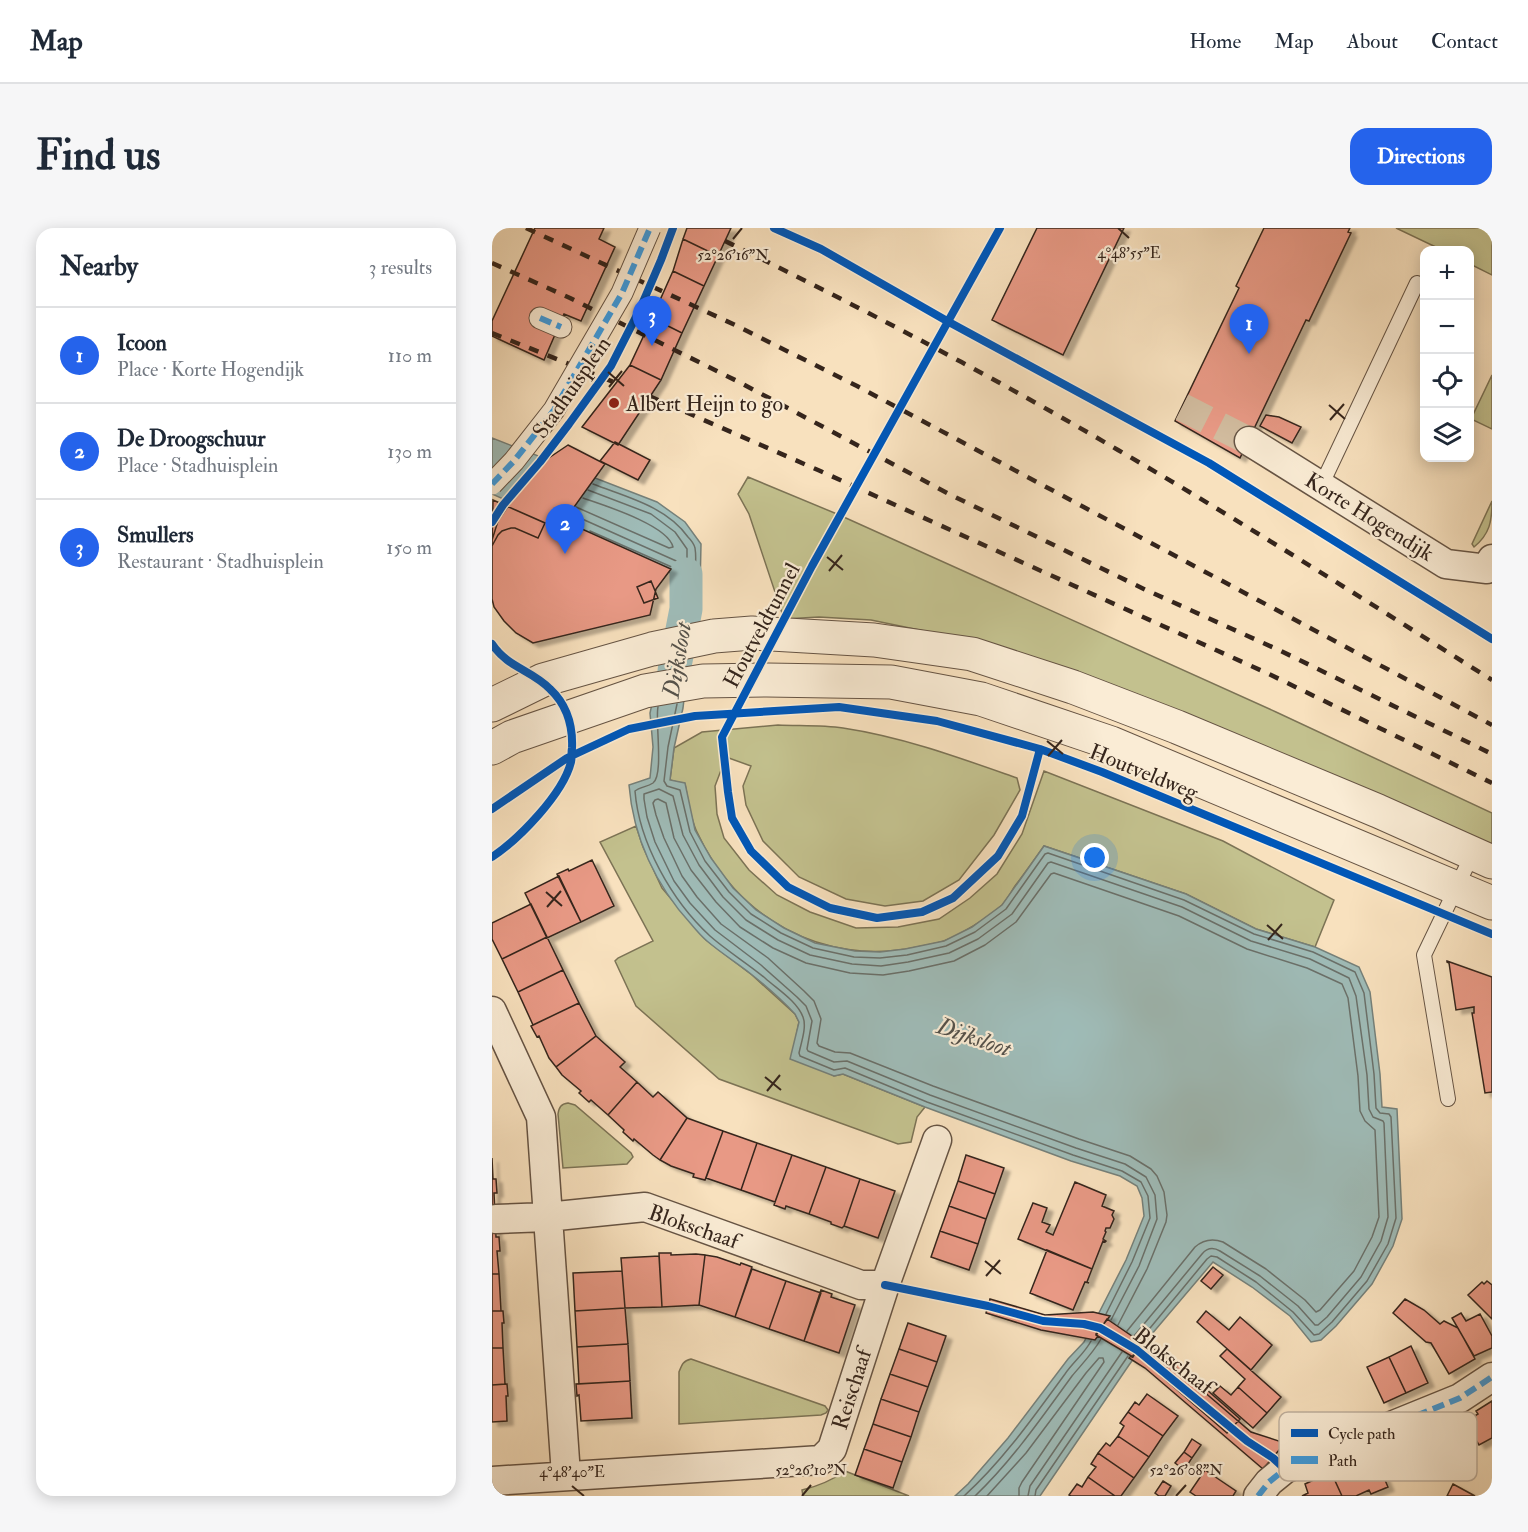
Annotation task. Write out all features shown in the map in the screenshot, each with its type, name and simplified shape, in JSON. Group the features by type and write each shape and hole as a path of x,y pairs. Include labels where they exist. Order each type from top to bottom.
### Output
{"street":[{"name":"Stadhuisplein","path":"492,484 514,461 554,410 622,294 650,228"},
{"path":"540,318 561,327"},
{"name":"Korte Hogendijk","path":"1249,441 1446,564 1487,569 1492,559"},
{"path":"492,705 543,680 652,649 714,636 752,633 874,640 972,654 1073,687 1177,727 1483,857"},
{"name":"Houtveldweg","path":"492,748 512,737 645,691 703,681 891,682 981,699 1111,743 1492,903"},
{"path":"492,1011 541,1117 566,1475"},
{"name":"Reischaaf","path":"492,1481 821,1460 832,1449 885,1285 937,1140"},
{"name":"Blokschaaf","path":"495,1219 645,1207 861,1285 885,1285"},
{"path":"1425,1412 1460,1398 1492,1377"},
{"path":"1258,1496 1279,1474"}],"lane":[{"path":"1321,486 1417,283"},
{"path":"1448,1098 1424,956 1456,889 1483,857"}],"shaded area":[{"path":"1396,228 1483,228 1492,232 1492,275 1474,266 1474,246 1434,246"},
{"path":"1492,375 1492,429 1474,420 1474,413"},
{"path":"748,477 837,514 1276,712 1492,813 1492,844 934,633 871,620 819,617 784,619 749,514 738,494"},
{"path":"1492,501 1489,527 1484,537 1474,547 1472,544"},
{"path":"778,725 835,727 865,732 931,749 1017,778 1020,790 994,835 959,880 923,901 885,906 846,899 799,877 763,841 746,805 743,786 751,766 726,757 715,786 717,814 724,838 749,870 777,895 810,912 856,928 898,927 939,919 970,898 997,874 1022,834 1044,771 1223,841 1334,900 1315,947 1256,929 1186,894 1044,846 1002,905 990,915 951,938 917,947 882,951 848,950 816,942 786,929 759,911 735,889 714,862 697,832 685,784 670,780 674,748 702,732"},
{"path":"636,826 662,888 706,940 752,975 795,1014 799,1022 793,1052 834,1076 843,1074 925,1107 917,1117 911,1142 898,1144 719,1079 636,1006 615,961 653,941 600,842"},
{"path":"568,1103 575,1105 631,1153 633,1157 627,1164 563,1168 558,1114 561,1106"},
{"path":"691,1359 825,1406 828,1410 821,1415 679,1424 679,1372 683,1363"},
{"path":"845,1471 909,1496 803,1496 802,1490 825,1483"}],"water":[{"path":"492,438 657,502 685,522 701,544 700,590 696,591 692,620 673,617 680,577 492,494"},
{"path":"691,639 683,708 670,780 685,783 695,830 711,858 733,888 756,910 784,928 815,943 855,951 880,952 944,941 972,927 1002,905 1044,846 1186,894 1256,929 1315,947 1359,967 1370,992 1382,1107 1397,1109 1402,1219 1393,1246 1372,1284 1321,1340 1311,1342 1290,1316 1252,1287 1213,1262 1151,1335 1040,1496 955,1496 1008,1438 1068,1359 1084,1342 1126,1260 1144,1216 1142,1198 1137,1186 1120,1176 1071,1161 843,1074 834,1076 790,1059 799,1022 795,1014 757,979 705,939 678,909 648,860 635,823 629,785 650,778 653,747 650,713 666,640"}],"building":[{"path":"535,228 604,228 599,239 615,247 581,321 564,314 544,360 492,336 492,321"},
{"path":"687,228 731,228 718,256 683,239"},
{"path":"1037,228 1124,228 1063,355 992,320"},
{"path":"1264,228 1350,228 1348,232 1351,233 1309,321 1306,320 1240,458 1175,421 1239,288 1236,286"},
{"path":"683,239 718,256 704,286 673,271"},
{"path":"673,271 704,286 682,333 652,318"},
{"path":"652,318 682,333 661,380 630,365"},
{"path":"630,365 661,380 618,445 582,427"},
{"path":"1266,415 1279,417 1301,427 1292,443 1260,426"},
{"path":"615,442 650,460 638,480 600,461"},
{"path":"568,445 605,464 564,521 671,569 656,589 650,615 533,643 516,633 494,607 492,540 498,521 534,468"},
{"path":"493,500 545,523 538,538 511,528 502,531 492,546"},
{"path":"651,581 658,598 644,603 637,587"},
{"path":"592,860 614,906 581,922 557,874"},
{"path":"559,876 581,922 547,938 525,893"},
{"path":"531,904 547,937 502,959 492,939 492,923"},
{"path":"547,937 563,970 518,992 502,959"},
{"path":"1447,961 1492,977 1492,1092 1485,1093 1472,1013 1474,1013 1474,1007 1456,1010"},
{"path":"563,970 579,1003 533,1025 518,992"},
{"path":"579,1003 596,1036 556,1067 531,1026"},
{"path":"596,1036 625,1062 620,1067 637,1082 608,1115 579,1093 581,1091 556,1067"},
{"path":"637,1082 653,1097 658,1092 687,1118 660,1160 634,1139 633,1141 608,1115"},
{"path":"687,1118 723,1131 705,1180 693,1177 694,1174 660,1160"},
{"path":"723,1131 757,1143 741,1190 706,1178"},
{"path":"757,1143 792,1155 775,1202 741,1190"},
{"path":"792,1155 826,1167 809,1214 786,1206 785,1209 774,1205"},
{"path":"966,1155 1004,1168 995,1194 958,1181"},
{"path":"492,1158 493,1179 496,1179 497,1193 494,1193 495,1215 492,1215"},
{"path":"826,1167 860,1179 842,1228 809,1214"},
{"path":"860,1179 895,1191 878,1238 844,1226"},
{"path":"958,1181 995,1194 986,1219 949,1206"},
{"path":"1075,1182 1106,1195 1102,1206 1114,1211 1112,1215 1114,1219 1110,1228 1106,1228 1105,1231 1103,1239 1106,1241 1103,1241 1092,1269 1018,1239 1033,1203 1047,1208 1042,1222 1050,1225 1046,1232 1053,1235"},
{"path":"949,1206 986,1219 978,1244 940,1231"},
{"path":"492,1215 495,1215 496,1237 499,1237 500,1251 497,1251 499,1274 492,1274"},
{"path":"940,1231 978,1244 969,1270 931,1257"},
{"path":"1047,1250 1092,1269 1087,1282 1089,1283 1085,1282 1073,1310 1030,1293"},
{"path":"659,1253 705,1255 699,1305 662,1307"},
{"path":"705,1255 752,1267 735,1317 699,1305"},
{"path":"659,1256 662,1307 625,1308 621,1258"},
{"path":"1213,1267 1223,1275 1211,1289 1201,1281"},
{"path":"752,1269 786,1281 769,1329 735,1317"},
{"path":"622,1271 625,1308 575,1311 573,1273"},
{"path":"492,1274 499,1274 501,1311 492,1311"},
{"path":"786,1281 821,1293 804,1341 769,1329"},
{"path":"1487,1281 1492,1285 1492,1319 1468,1295 1482,1282 1484,1284"},
{"path":"821,1290 832,1294 831,1297 855,1305 839,1353 804,1341"},
{"path":"990,1299 1045,1315 1093,1312 1110,1316 1096,1334 1098,1336 1095,1340 1041,1330 986,1313"},
{"path":"1405,1299 1424,1310 1440,1324 1444,1321 1458,1328 1475,1359 1449,1374 1431,1343 1426,1342 1393,1313"},
{"path":"625,1308 628,1344 577,1347 575,1311"},
{"path":"492,1311 503,1311 503,1348 492,1348"},
{"path":"1206,1311 1229,1330 1240,1317 1272,1345 1251,1370 1197,1322"},
{"path":"1461,1313 1466,1321 1480,1314 1492,1336 1492,1348 1474,1356 1452,1318"},
{"path":"1107,1319 1142,1343 1133,1357 1096,1335"},
{"path":"908,1323 946,1336 937,1362 899,1349"},
{"path":"1140,1341 1153,1348 1251,1432 1279,1441 1279,1450 1263,1469 1145,1368 1129,1358 1142,1343"},
{"path":"628,1344 630,1381 579,1384 577,1347"},
{"path":"1411,1346 1428,1383 1406,1393 1389,1357"},
{"path":"492,1348 503,1348 505,1384 492,1385"},
{"path":"899,1349 937,1362 928,1387 890,1374"},
{"path":"1227,1349 1281,1397 1267,1413 1238,1387 1245,1379 1220,1356"},
{"path":"1389,1357 1406,1393 1384,1403 1367,1367"},
{"path":"1173,1360 1240,1419 1227,1433 1160,1375"},
{"path":"890,1374 928,1387 919,1412 881,1399"},
{"path":"630,1381 632,1418 581,1421 576,1384"},
{"path":"507,1384 507,1421 492,1422 492,1385"},
{"path":"1220,1386 1231,1395 1238,1387 1267,1413 1253,1428 1213,1393"},
{"path":"1147,1394 1178,1416 1163,1436 1128,1412 1135,1402 1139,1405"},
{"path":"881,1399 919,1412 911,1437 873,1424"},
{"path":"1492,1401 1492,1438 1479,1445 1477,1442 1478,1414 1476,1411"},
{"path":"1128,1412 1163,1436 1149,1457 1118,1436 1124,1426 1120,1423"},
{"path":"873,1424 911,1437 902,1462 864,1449"},
{"path":"1118,1436 1149,1457 1134,1478 1098,1453 1106,1443 1110,1446"},
{"path":"1192,1439 1201,1445 1192,1458 1184,1452"},
{"path":"864,1449 902,1462 893,1488 855,1475"},
{"path":"1184,1452 1192,1458 1184,1470 1175,1463"},
{"path":"1098,1453 1134,1478 1121,1496 1115,1496 1088,1477 1096,1467 1091,1464"},
{"path":"1205,1470 1236,1491 1233,1496 1196,1496 1190,1492"},
{"path":"1088,1477 1115,1496 1069,1495 1077,1484 1082,1487"},
{"path":"1163,1481 1171,1486 1165,1496 1159,1496 1155,1493"},
{"path":"1312,1481 1335,1481 1342,1496 1302,1496 1308,1493 1305,1484"},
{"path":"1335,1481 1385,1481 1388,1487 1371,1494 1369,1490 1356,1496 1342,1496"},
{"path":"1453,1484 1475,1496 1447,1496"}],"waterway":[{"name":"Dijksloot","path":"674,671 686,609 686,574"}],"tunnel":[{"path":"1182,407 1249,441"}],"railway":[{"path":"526,228 735,325 857,386 1492,725"},
{"path":"725,241 923,342 1070,422 1259,534 1492,680"},
{"path":"492,263 570,298 739,382 949,494 1492,754"},
{"path":"492,333 616,383"},
{"path":"649,396 1269,674 1492,783"}],"marked path":[{"path":"492,484 514,461 554,410 622,293 650,228"},
{"path":"540,318 561,327"},
{"path":"1425,1412 1460,1398 1492,1377"},
{"path":"1258,1496 1279,1474"}],"cycle path":[{"path":"492,522 611,366 640,309 673,228"},
{"path":"774,228 821,249 947,321 1209,463 1492,639"},
{"name":"Houtveldtunnel","path":"1000,228 812,566 722,737 732,818 751,851 788,887 830,908 877,918 922,912 953,898 998,856 1022,816 1040,749"},
{"path":"492,644 505,658 536,677 556,695 568,716 572,740 571,762 559,788 539,815 515,839 492,857"},
{"path":"492,809 567,758 629,729 695,716 839,707 937,721 1040,749 1102,772 1492,934"},
{"path":"885,1285 988,1306 1043,1321 1084,1324 1100,1328 1137,1350 1247,1441 1279,1464"}],"place":[{"name":"Smullers","path":"652,346"},
{"name":"Icoon","path":"1249,354"},
{"name":"Albert Heijn to go","path":"614,403"},
{"name":"De Droogschuur","path":"565,554"}]}
